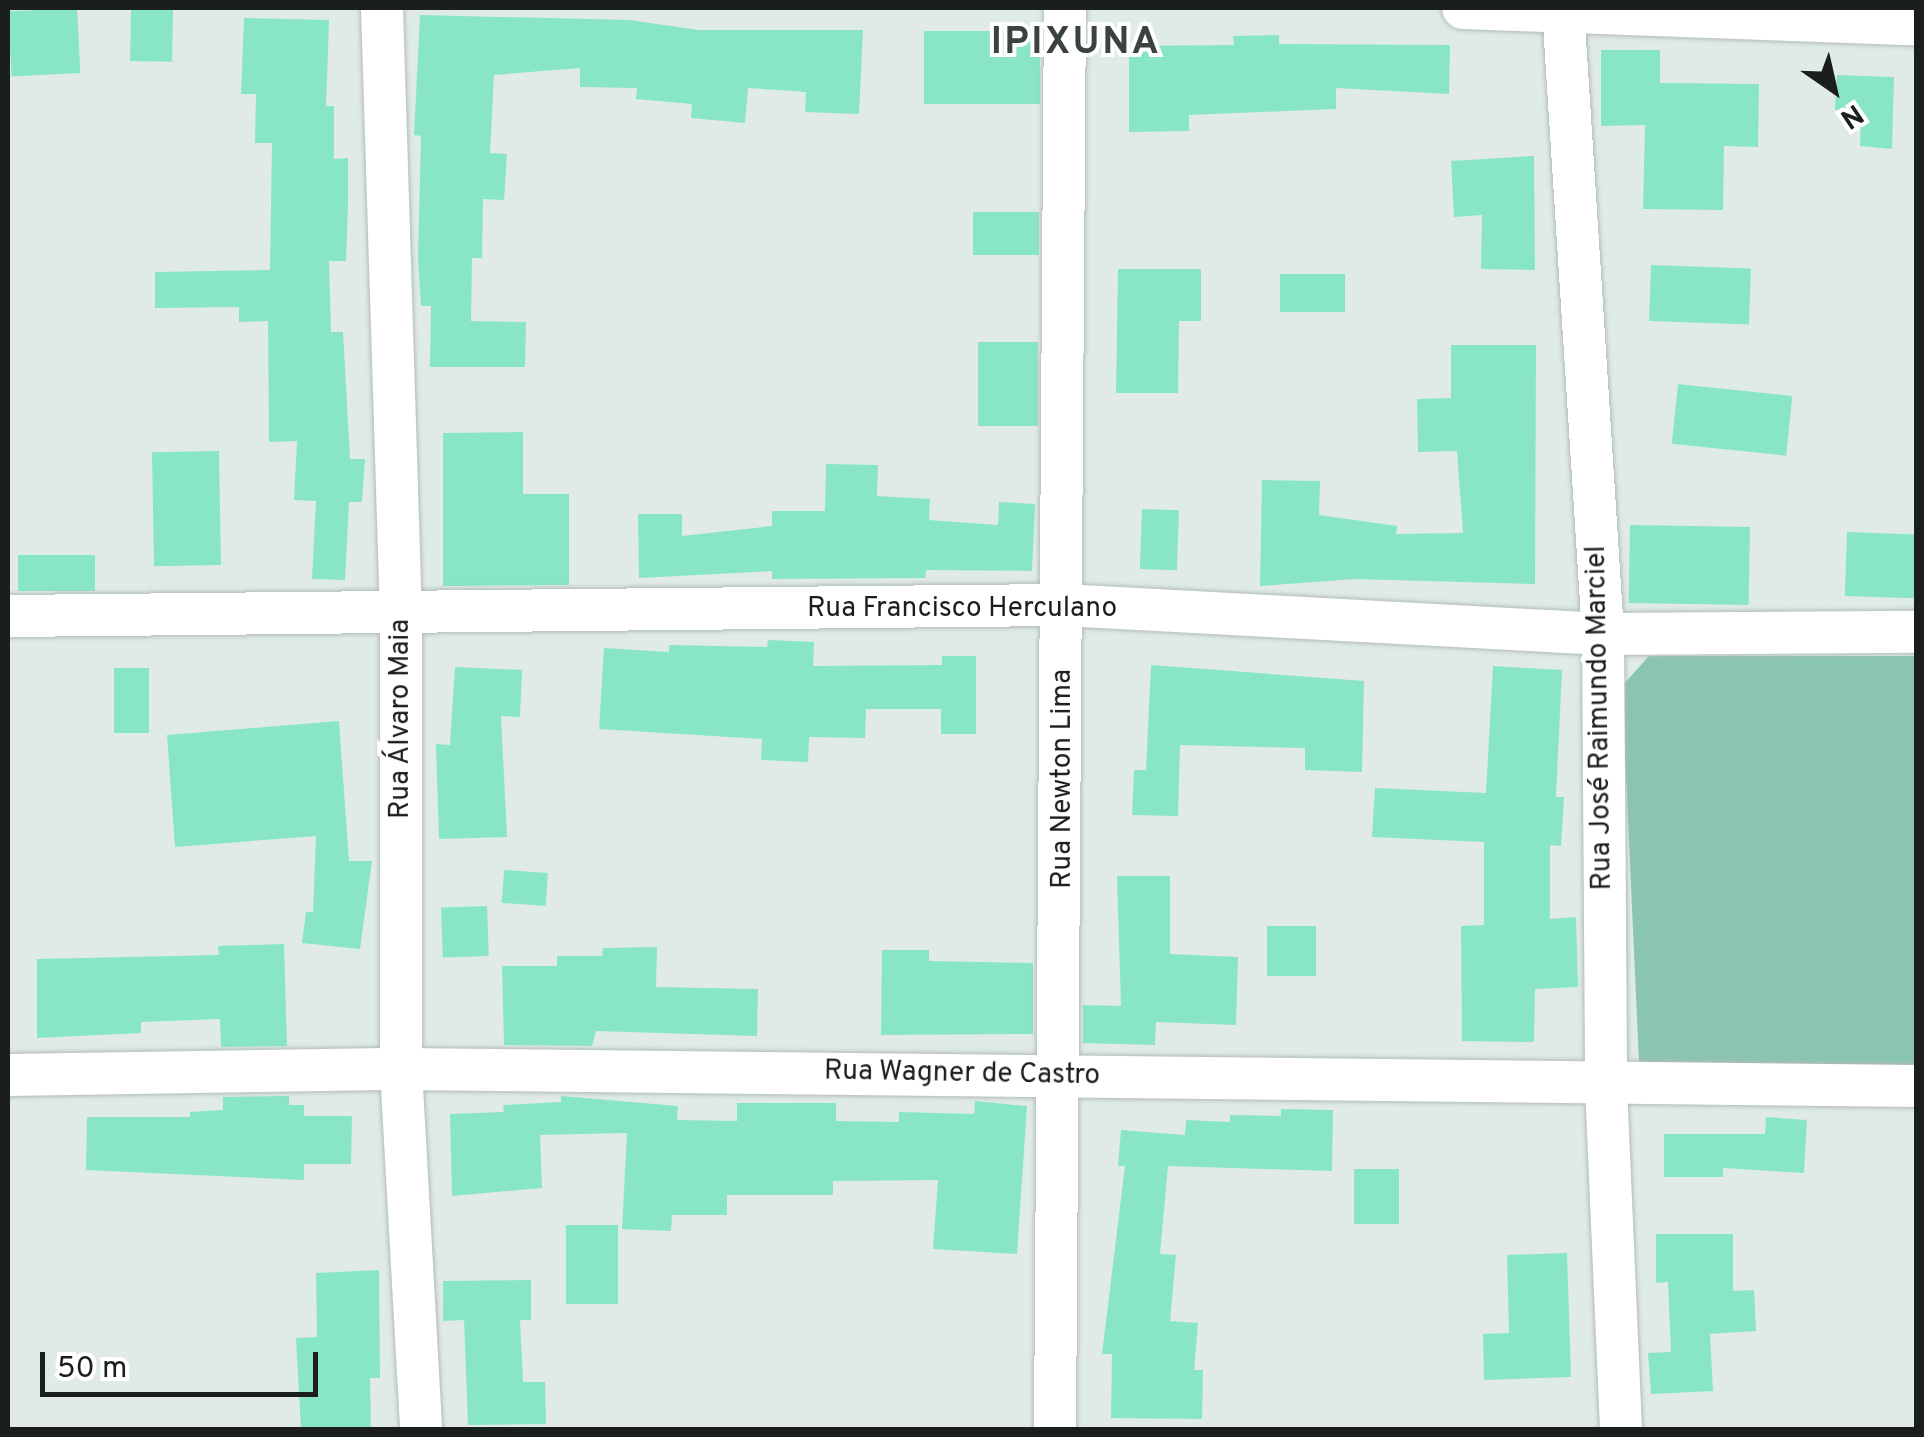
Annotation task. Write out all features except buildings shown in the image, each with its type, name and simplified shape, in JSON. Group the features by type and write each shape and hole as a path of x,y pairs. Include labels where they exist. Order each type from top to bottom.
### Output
{"street":[{"name":"Rua Álvaro Maia","path":"382,8 401,615 401,1069 422,1430"},
{"name":"Rua Newton Lima","path":"1055,1430 1062,1074 1065,8"},
{"path":"1463,8 1916,25"},
{"name":"Rua José Raimundo Marciel","path":"1563,9 1603,634 1606,1086 1621,1430"},
{"name":"Rua Francisco Herculano","path":"8,616 401,615 1063,605 1603,634 1916,632"},
{"name":"Rua Wagner de Castro","path":"8,1075 401,1069 1062,1074 1606,1086 1916,1086"}],"green space":[{"path":"1649,656 1916,656 1916,1068 1639,1062 1622,686"}],"district":[{"name":"IPIXUNA","path":"1076,44"}]}
